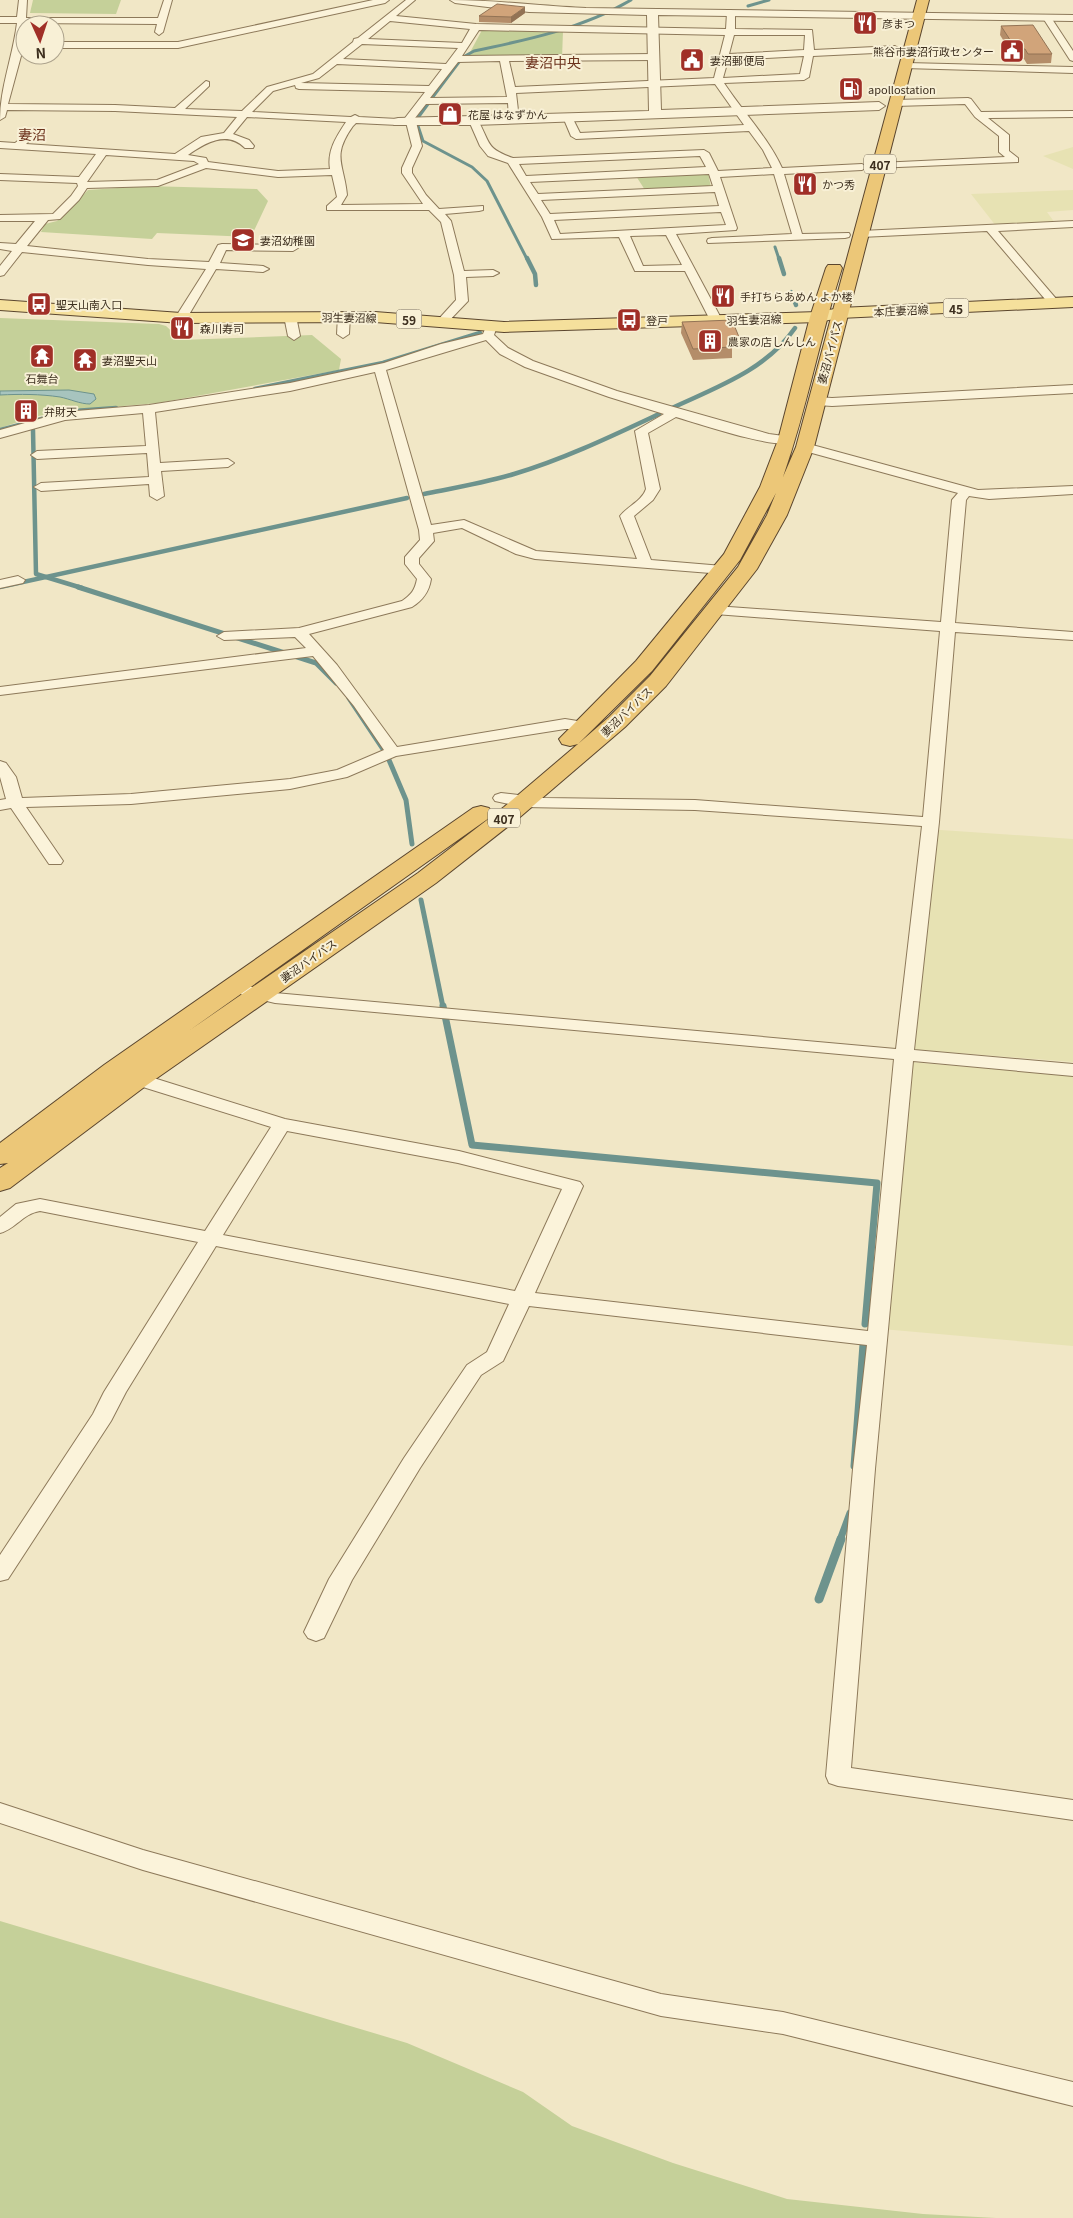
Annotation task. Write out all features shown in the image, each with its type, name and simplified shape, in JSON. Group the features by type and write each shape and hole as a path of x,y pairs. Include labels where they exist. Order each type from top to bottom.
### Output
{"highway":[{"name":"妻沼バイパス","path":"874,123 907,66 912,15 909,0"},
{"name":"妻沼バイパス","path":"889,68 895,49 912,15 923,0"},
{"name":"妻沼バイパス","path":"0,1156 114,1071 414,862 512,800 617,722 658,681 747,569 777,515 829,315 861,234 879,166 885,102"},
{"name":"407","path":"858,184 867,149"},
{"name":"妻沼バイパス","path":"0,1182 137,1079 427,878 512,800 644,666 733,556 770,487 796,444 816,401 829,315 849,218"}],"main road":[{"name":"本庄妻沼線","path":"829,315 1073,302"},
{"name":"羽生妻沼線","path":"0,305 181,318 344,316 442,322 489,331 546,326 829,315"}],"street":[{"path":"22,15 23,0"},
{"path":"157,46 155,33 163,21 168,0"},
{"path":"65,45 157,46 186,44 384,0"},
{"path":"227,135 266,92 272,88 316,76 357,41 411,0"},
{"path":"455,0 530,9 1073,18"},
{"path":"652,12 654,108 656,113"},
{"path":"731,13 730,32 718,81 737,110 768,149 778,171 798,237"},
{"path":"389,18 476,27 566,45 654,57"},
{"path":"1047,18 1072,54"},
{"path":"0,20 15,25"},
{"path":"65,26 163,21"},
{"path":"0,26 15,27"},
{"path":"404,122 410,118 424,101 465,46 476,27"},
{"path":"334,61 452,63 504,59 566,45 653,32 809,32 809,52 804,77 654,84 424,101"},
{"path":"357,41 465,46"},
{"path":"724,57 895,49"},
{"path":"504,59 514,120"},
{"path":"0,64 14,63 0,118"},
{"path":"907,66 1073,70"},
{"path":"177,111 206,84"},
{"path":"283,85 354,92 432,89"},
{"path":"266,92 329,94"},
{"path":"116,120 136,99"},
{"path":"2,107 70,111 125,109 289,116 340,114 355,118 404,122 514,120 885,102 968,101 978,114 1004,135 1004,152 1014,160 879,166"},
{"path":"142,122 153,110"},
{"path":"180,122 190,112"},
{"path":"978,114 1073,114"},
{"path":"568,117 576,136 752,128"},
{"path":"355,118 345,130 334,150 336,172 343,192 342,198 331,208 434,210 480,208"},
{"path":"474,121 485,146 492,154 512,161 704,153 719,188 732,228 556,237 547,216 512,161"},
{"path":"404,122 417,146 407,168 407,174 422,197 446,221 464,282 462,301 442,322"},
{"path":"306,127 345,130"},
{"path":"17,146 35,131"},
{"path":"178,157 205,138 227,135 245,142 249,146"},
{"path":"0,145 178,157 202,160 205,165"},
{"path":"20,160 34,148"},
{"path":"47,159 56,149"},
{"path":"0,218 56,217 75,198 82,182 103,152"},
{"path":"0,177 82,182 158,183 205,165 236,175 336,172"},
{"path":"524,179 862,167"},
{"path":"534,197 719,188"},
{"path":"547,216 726,209"},
{"path":"0,273 44,218"},
{"path":"861,234 1073,224"},
{"path":"990,228 1054,303"},
{"path":"670,232 681,243 689,268 716,320"},
{"path":"623,234 638,269 689,268"},
{"path":"704,242 845,235"},
{"path":"0,246 148,262 263,269"},
{"path":"181,318 204,283 222,247 293,248"},
{"path":"464,282 493,273"},
{"path":"290,316 294,336"},
{"path":"343,334 344,316"},
{"path":"0,434 64,416 149,409 254,393 378,368 489,331 504,351 529,364 675,414 796,444 966,491 989,495 1073,490"},
{"path":"224,636 299,632 407,604 418,598 424,580 412,564 412,557 428,541 382,372 378,368"},
{"path":"816,401 832,402 1073,389"},
{"path":"149,409 157,496"},
{"path":"644,563 644,558 631,530 627,516 630,511 648,499 653,489 641,431 675,414"},
{"path":"37,455 153,449"},
{"path":"41,487 156,474 228,463"},
{"path":"966,491 959,500 931,822 904,1055 864,1470 838,1776 1073,1810"},
{"path":"426,530 464,524 520,551 535,555 723,570"},
{"path":"0,584 18,580"},
{"path":"715,610 1073,636"},
{"path":"299,632 332,668 393,752"},
{"path":"0,691 315,651"},
{"path":"8,804 131,799 290,784 341,774 393,752 565,724 586,726"},
{"path":"0,766 8,778 8,804 55,860"},
{"path":"512,800 695,805 931,822"},
{"path":"236,986 275,998 457,1016 1073,1070"},
{"path":"137,1079 282,1124 459,1157 573,1186 496,1356 474,1370 412,1463 341,1580 316,1632"},
{"path":"0,1573 103,1416 115,1392 282,1124"},
{"path":"0,1227 23,1208 40,1205 210,1240 522,1299 878,1339"},
{"path":"0,1813 143,1860 661,2005 783,2023 1073,2094"}],"shaded area":[{"path":"1073,147 1073,169 1043,156"},
{"path":"1073,190 1073,210 1047,212 1055,223 996,226 971,194"},
{"path":"926,829 1073,839 1073,1062 909,1049"},
{"path":"908,1062 1073,1075 1073,1346 882,1329"}],"green space":[{"path":"33,0 121,0 116,14 30,13"},
{"path":"482,30 563,31 562,58 467,58"},
{"path":"708,172 711,188 645,190 636,176"},
{"path":"147,186 257,189 268,201 251,237 157,233 152,239 41,232 45,224 57,221 88,190"},
{"path":"0,318 159,324 166,326 181,340 312,335 341,359 339,370 158,403 65,411 33,417 0,428"},
{"path":"0,1921 407,2043 523,2092 572,2126 673,2163 787,2199 923,2214 996,2218 0,2218"}],"water":[{"path":"69,390 94,394 96,399 90,404 52,396 30,394 0,395 0,391"}],"building":[{"path":"497,4 525,7 511,17 479,16"},
{"path":"1033,25 1052,54 1028,54 1025,49 1016,49 1001,26"},
{"path":"732,320 739,337 728,337 732,347 693,349 682,322"}],"waterway":[{"path":"465,56 474,51 575,26 631,0"},
{"path":"748,6 769,0"},
{"path":"432,98 459,62"},
{"path":"417,119 428,104"},
{"path":"418,126 423,141 472,167 487,181 527,259"},
{"path":"775,247 779,259"},
{"path":"527,258 535,274 536,285"},
{"path":"779,258 784,274"},
{"path":"791,292 796,305"},
{"path":"672,408 740,376 770,355 795,328"},
{"path":"255,389 383,363 480,333"},
{"path":"74,411 116,408"},
{"path":"0,430 64,413"},
{"path":"424,494 492,480 533,468 588,447 659,414"},
{"path":"33,430 36,574 46,577"},
{"path":"46,577 407,498"},
{"path":"0,587 46,577"},
{"path":"46,577 82,588"},
{"path":"78,587 316,663 336,683"},
{"path":"349,698 383,749"},
{"path":"389,760 406,800 412,844"},
{"path":"421,900 443,1007"},
{"path":"443,1006 472,1145 877,1183 865,1324"},
{"path":"854,1466 863,1344"},
{"path":"840,1540 850,1513"},
{"path":"819,1599 841,1539"}],"place":[{"name":"彦まつ","path":"865,23"},
{"name":"熊谷市妻沼行政センター","path":"1012,51"},
{"name":"妻沼郵便局","path":"692,60"},
{"name":"apollostation","path":"851,89"},
{"name":"花屋 はなずかん","path":"450,114"},
{"name":"かつ秀","path":"805,184"},
{"name":"妻沼幼稚園","path":"243,240"},
{"name":"手打ちらあめん よか楼","path":"723,296"},
{"name":"聖天山南入口","path":"39,304"},
{"name":"登戸","path":"629,320"},
{"name":"森川寿司","path":"182,328"},
{"name":"農家の店しんしん","path":"710,341"},
{"name":"石舞台","path":"42,356"},
{"name":"妻沼聖天山","path":"85,360"},
{"name":"弁財天","path":"26,411"}],"district":[{"name":"妻沼中央","path":"553,62"},
{"name":"妻沼","path":"32,134"}]}
